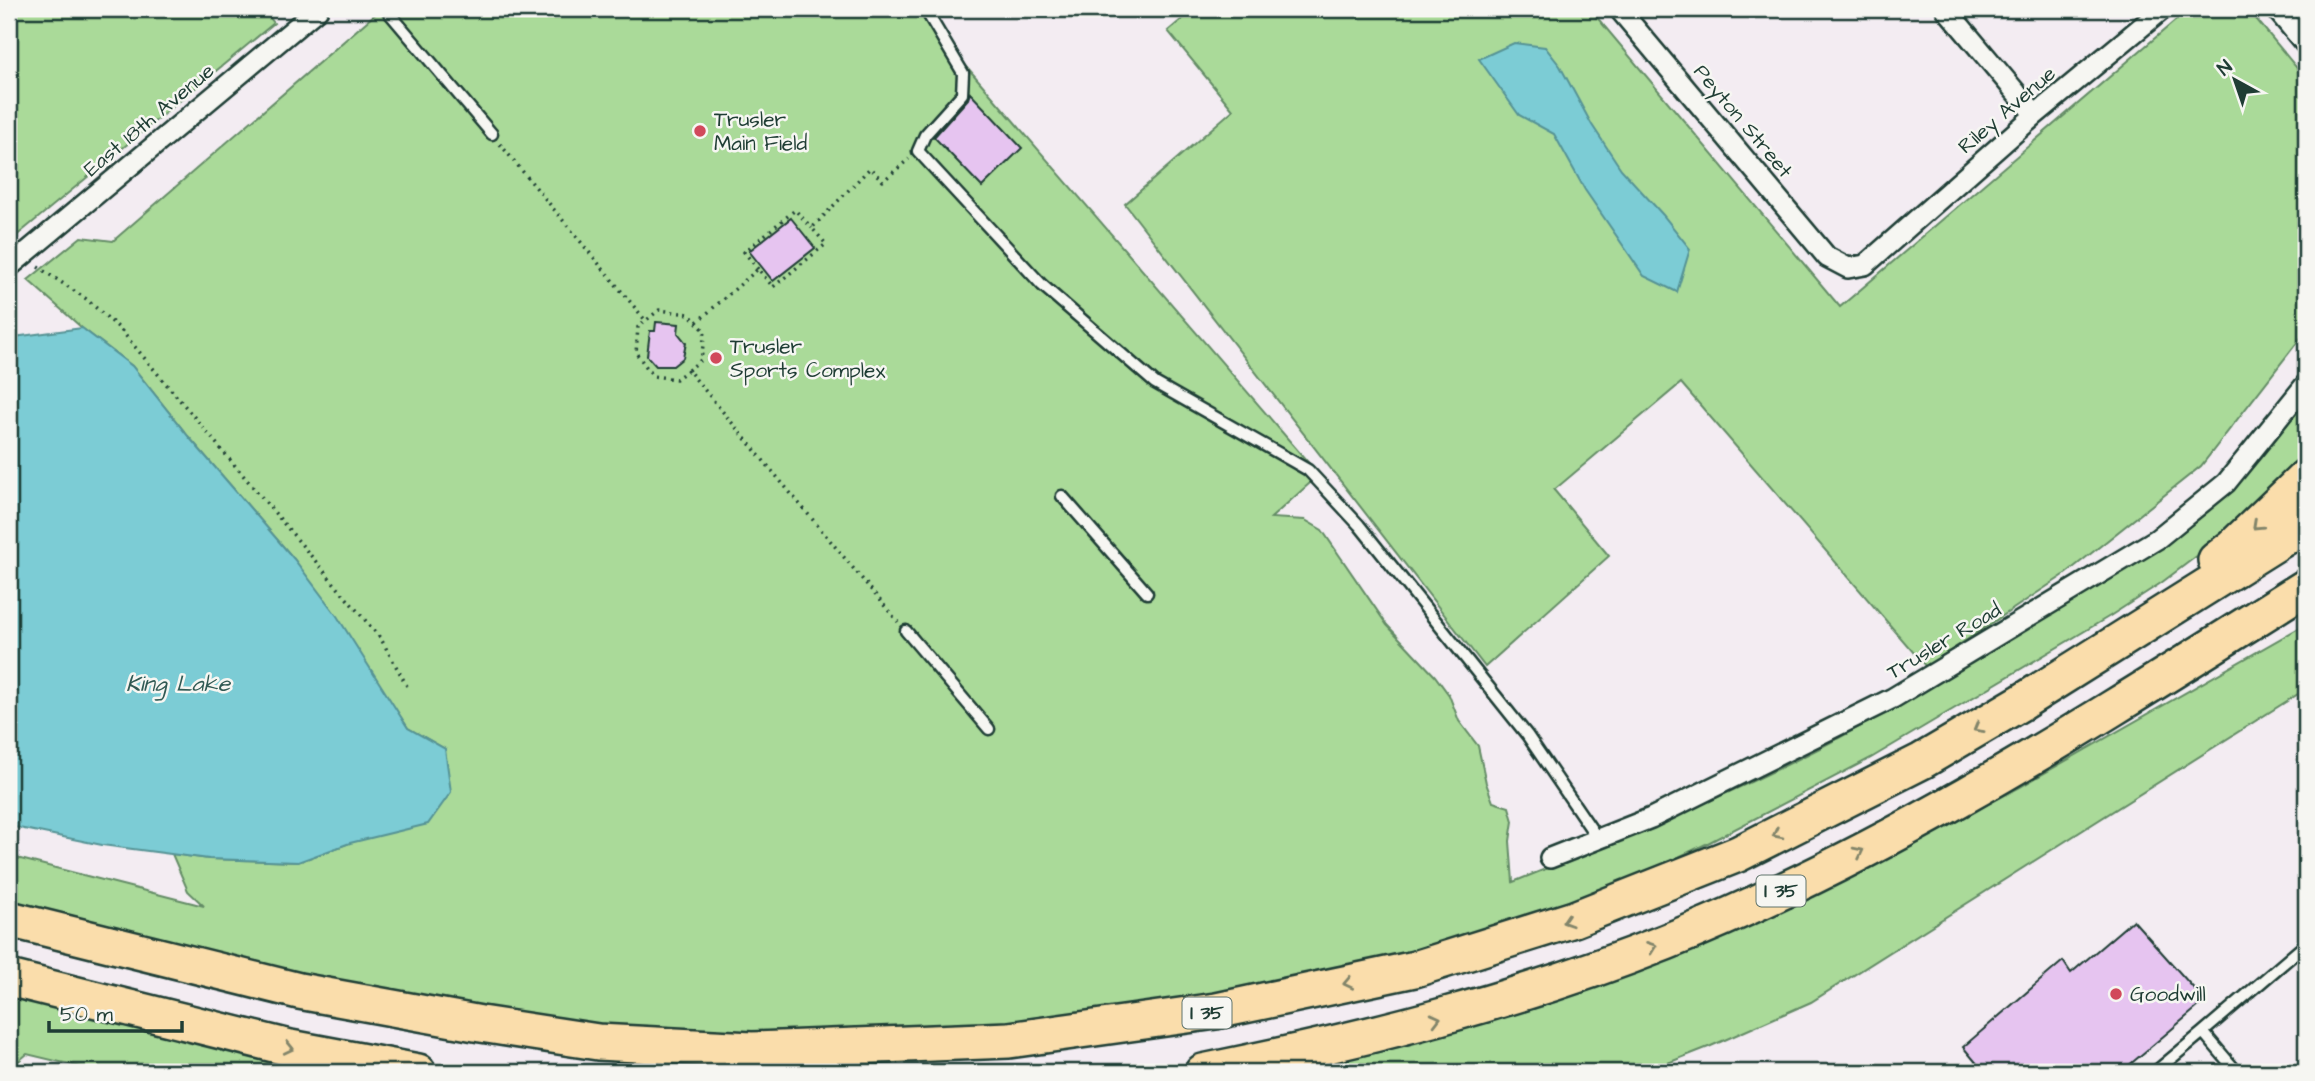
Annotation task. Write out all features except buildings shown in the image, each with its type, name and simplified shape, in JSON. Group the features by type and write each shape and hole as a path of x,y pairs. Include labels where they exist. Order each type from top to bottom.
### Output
{"highway":[{"path":"2022,702 2234,546 2306,477"},
{"name":"I 35","path":"9,919 299,991 598,1042 752,1050 1009,1040 1216,1011 1402,972 1574,919 1738,853 1922,761 2022,702 2306,524"},
{"name":"I 35","path":"1203,1072 1326,1047 1461,1013 1572,977 1666,942 1758,902 1937,813 2063,739 2306,587"},
{"path":"2063,739 2306,615"},
{"path":"9,978 290,1048 418,1072"}],"street":[{"name":"East 18th Avenue","path":"15,262 318,9"},
{"name":"Peyton Street","path":"1619,9 1827,257 1833,260"},
{"path":"1946,9 2035,115"},
{"name":"Riley Avenue","path":"1833,260 1848,268 1865,265 2035,115 2163,9"},
{"path":"2276,9 2306,45"},
{"name":"Trusler Road","path":"1550,858 1651,818 1894,698 2157,539 2226,483 2306,384"}],"lane":[{"path":"386,9 492,134"},
{"path":"925,9 963,73 962,94 925,135 918,151 1042,285 1155,383 1308,470 1359,525 1527,735 1598,839"},
{"path":"1062,496 1147,593"},
{"path":"906,631 989,729"},
{"path":"2155,1072 2306,944"},
{"path":"2203,1032 2237,1072"}],"path":[{"path":"492,134 646,321"},
{"path":"812,228 870,168 883,181 918,151"},
{"path":"795,210 826,244 773,287 758,269 744,252 795,210"},
{"path":"15,262 85,298 120,329 381,639 407,686"},
{"path":"697,322 758,269"},
{"path":"659,310 689,314 705,331 701,360 676,379 653,376 636,353 638,327 646,321 659,310"},
{"path":"688,370 906,631"}],"green space":[{"path":"9,9 263,9 274,23 9,242"},
{"path":"381,9 917,9 1319,475 1271,518 1305,520 1322,530 1387,625 1435,676 1449,695 1459,721 1478,746 1493,802 1509,807 1513,821 1510,841 1513,882 1690,810 1819,749 2097,586 2180,531 2231,489 2261,457 2306,400 2306,463 2210,546 2161,583 2110,616 1871,758 1706,844 1649,871 1516,919 1392,959 1299,981 1093,1017 870,1035 679,1032 584,1023 352,990 9,906 9,856 204,906 188,891 172,854 209,859 298,862 350,843 445,749 408,728 294,559 188,436 132,366 82,328 28,280 81,237 113,241"},
{"path":"1194,9 1590,9 1840,307 2189,9 2248,9 2306,79 2306,331 2201,466 2064,575 1926,667 1681,383 1554,490 1609,556 1485,667 1125,204 1233,110 1168,31"},
{"path":"2306,624 2306,689 1811,1002 1711,1046 1645,1072 1285,1072 1450,1032 1533,1007 1745,926 1850,877 2020,787"},
{"path":"9,995 325,1072 102,1072 27,1054 9,1069"}],"water":[{"path":"1514,43 1545,47 1560,66 1592,125 1621,169 1690,249 1677,292 1644,276 1585,190 1554,134 1519,115 1479,59"},
{"name":"King Lake","path":"82,328 132,366 188,436 294,559 337,616 408,728 445,749 451,792 428,824 350,843 298,862 209,859 102,845 9,826 9,343 14,337"}],"place":[{"name":"Trusler Main Field","path":"700,131"},
{"name":"Trusler Sports Complex","path":"716,358"},
{"name":"Goodwill","path":"2116,994"}]}
